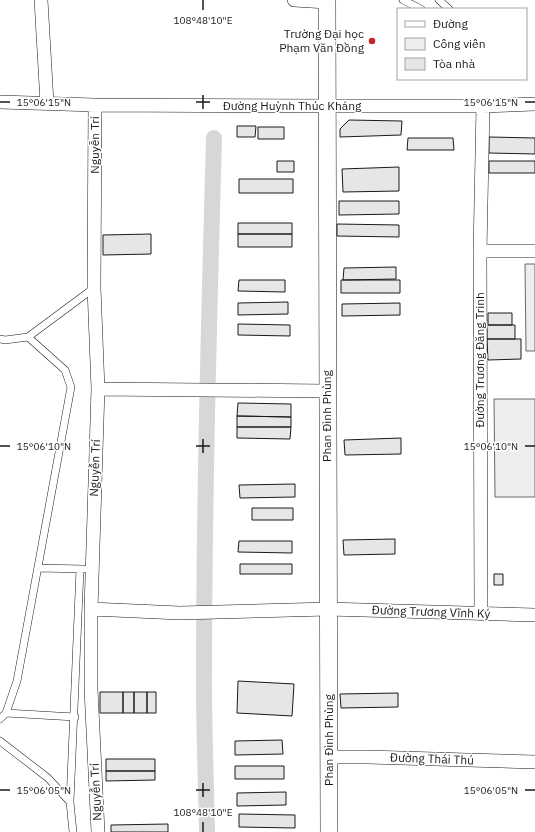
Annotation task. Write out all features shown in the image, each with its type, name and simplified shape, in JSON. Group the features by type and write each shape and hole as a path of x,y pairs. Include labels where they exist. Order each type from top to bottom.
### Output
{"street":[{"path":"41,0 47,103"},
{"path":"294,0 327,1"},
{"name":"Phan Đình Phùng","path":"327,1 329,832"},
{"name":"Đường Huỳnh Thúc Kháng","path":"0,102 95,105 327,106 483,106 535,104"},
{"name":"Nguyễn Trí","path":"95,105 94,288 98,389 86,569 91,609 91,689 98,832"},
{"name":"Đường Trương Đăng Trinh","path":"481,614 480,251 483,106"},
{"path":"480,251 535,251"},
{"path":"98,389 327,391"},
{"name":"Đường Trương Vĩnh Ký","path":"91,609 180,613 328,609 535,615"},
{"name":"Đường Thái Thú","path":"329,758 368,757 535,762"}],"lane":[{"path":"403,0 419,8"},
{"path":"439,0 448,8"},
{"path":"0,339 5,340 28,337 94,288"},
{"path":"0,719 6,713 17,681 71,387 65,370 28,337"},
{"path":"38,568 86,569 70,802 73,832"},
{"path":"6,713 75,717"},
{"path":"0,741 48,778 70,802"}],"green space":[{"path":"525,264 535,264 535,351 526,351"},
{"path":"494,399 535,399 535,497 495,497"}],"building":[{"path":"349,120 402,121 401,135 340,137 340,129"},
{"path":"237,126 256,126 255,137 237,137"},
{"path":"258,127 284,127 284,139 258,139"},
{"path":"489,137 535,138 535,154 489,153"},
{"path":"408,138 453,138 454,150 407,150"},
{"path":"277,161 294,161 294,172 277,172"},
{"path":"489,161 535,161 535,173 489,173"},
{"path":"399,167 399,191 343,192 342,169"},
{"path":"239,179 293,179 293,193 239,193"},
{"path":"339,201 399,201 399,214 339,215"},
{"path":"238,223 292,223 292,234 238,234"},
{"path":"337,224 399,225 399,237 337,236"},
{"path":"151,234 151,254 103,255 103,235"},
{"path":"238,234 292,234 292,247 238,247"},
{"path":"396,267 396,279 343,280 344,268"},
{"path":"239,280 285,280 285,292 238,291"},
{"path":"341,280 400,280 400,293 341,293"},
{"path":"288,302 288,314 238,315 238,303"},
{"path":"400,303 400,315 342,316 342,304"},
{"path":"488,313 512,313 512,325 488,325"},
{"path":"238,324 290,325 290,336 238,335"},
{"path":"487,325 515,325 515,339 487,339"},
{"path":"487,339 521,339 521,359 488,360"},
{"path":"238,403 291,404 291,417 237,416"},
{"path":"237,416 291,417 291,427 237,427"},
{"path":"237,427 291,427 290,439 237,438"},
{"path":"401,438 401,454 345,455 344,440"},
{"path":"295,484 295,497 240,498 239,485"},
{"path":"252,508 293,508 293,520 252,520"},
{"path":"395,539 395,554 344,555 343,540"},
{"path":"239,541 292,541 292,553 238,552"},
{"path":"240,564 292,564 292,574 240,574"},
{"path":"494,574 503,574 503,585 494,585"},
{"path":"238,681 294,684 292,716 237,713"},
{"path":"100,692 123,692 123,713 100,713"},
{"path":"123,692 134,692 134,713 123,713"},
{"path":"134,692 147,692 147,713 134,713"},
{"path":"147,692 156,692 156,713 147,713"},
{"path":"398,693 398,707 341,708 340,694"},
{"path":"282,740 283,754 235,755 235,741"},
{"path":"106,759 155,759 155,771 106,771"},
{"path":"235,766 284,766 284,779 235,779"},
{"path":"106,771 155,771 155,780 106,781"},
{"path":"286,792 286,805 237,806 237,793"},
{"path":"239,814 295,815 295,828 239,827"},
{"path":"168,824 168,832 111,832 111,825"}],"waterway":[{"path":"207,832 204,701 205,546 214,138"}],"place":[{"name":"Trường Đại học Phạm Văn Đồng","path":"372,41"}]}
